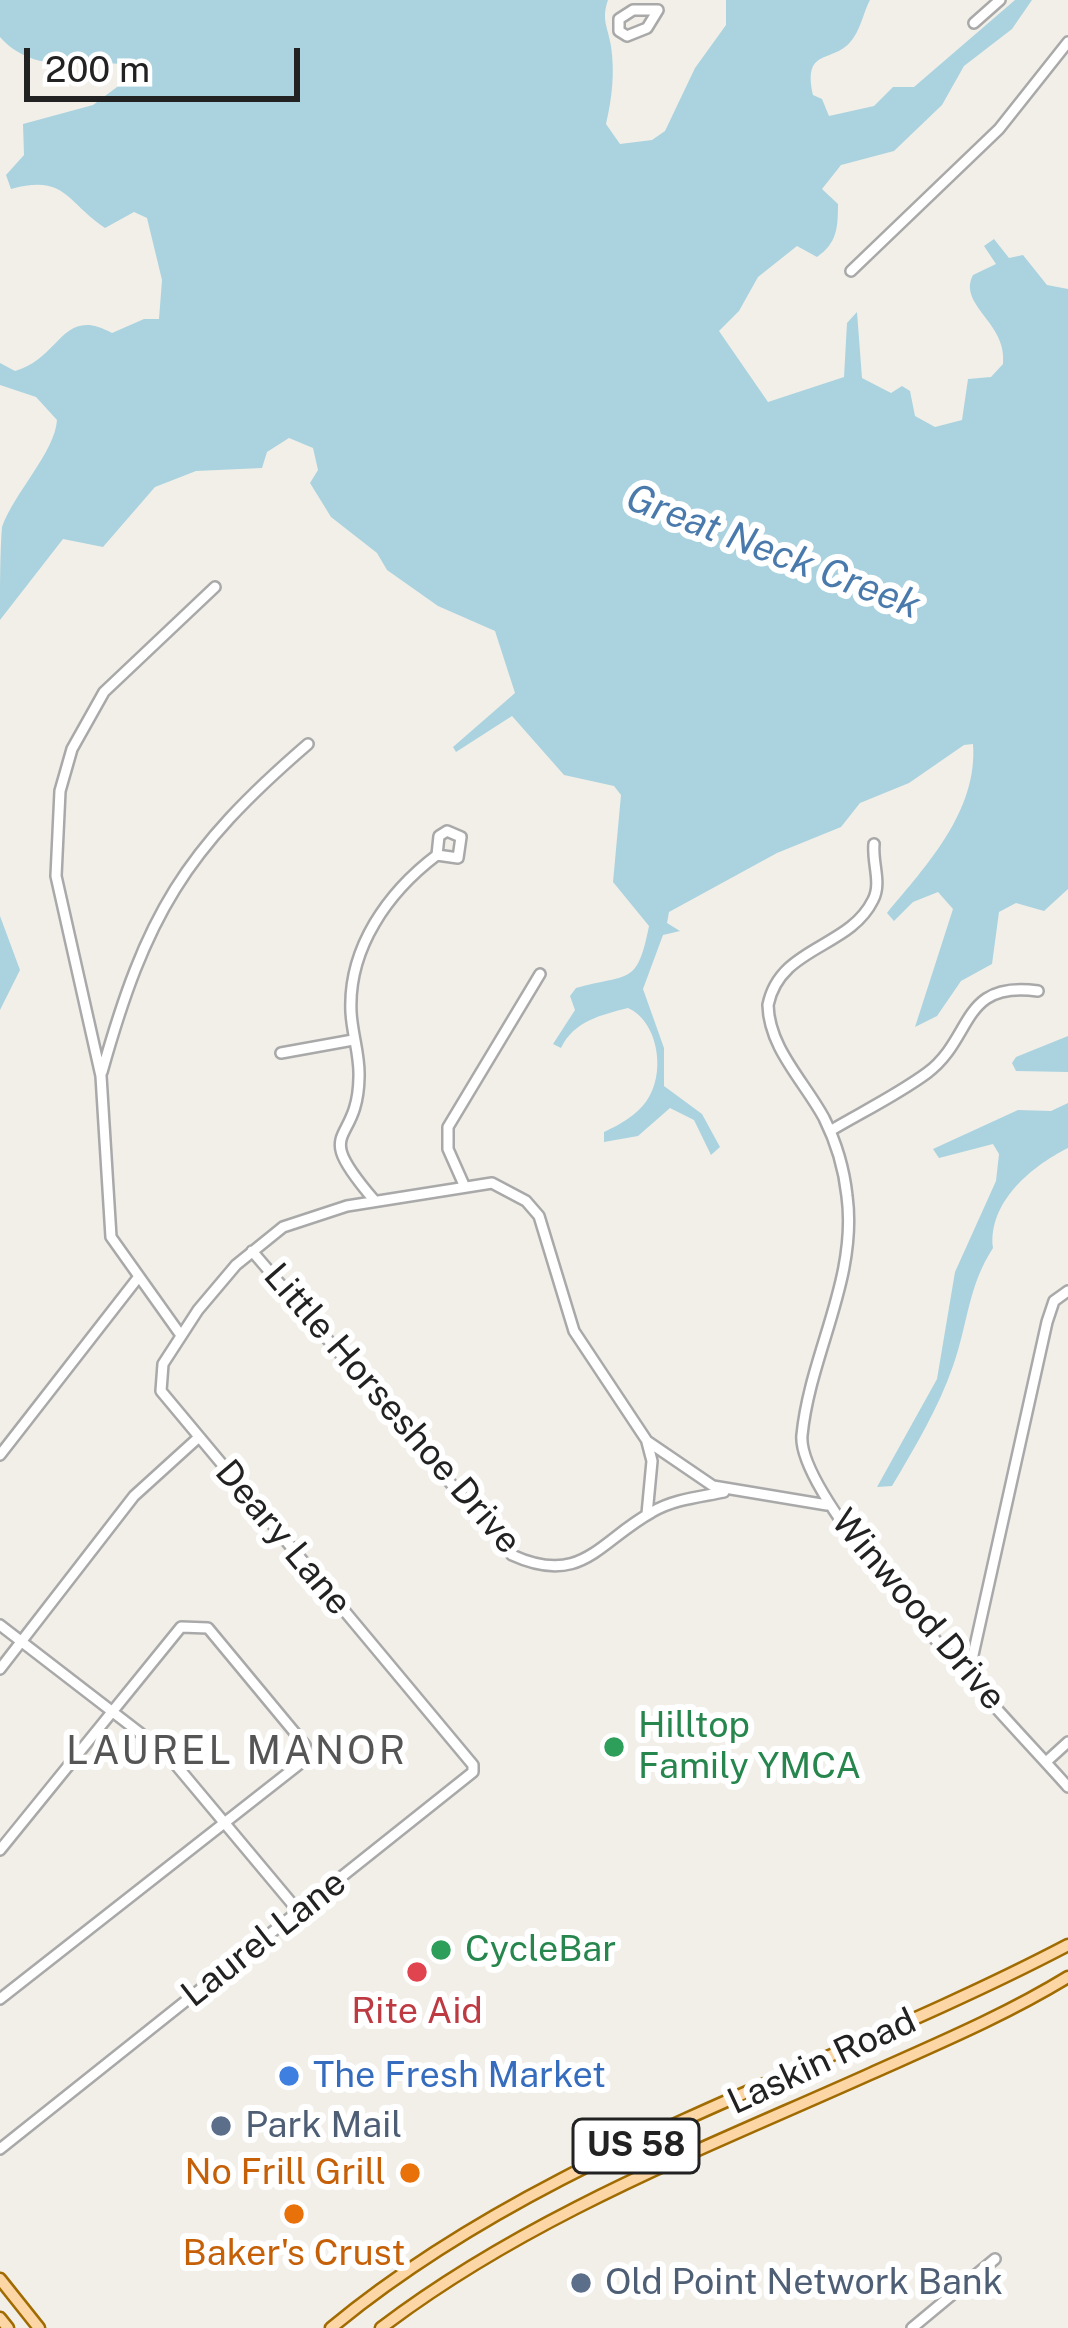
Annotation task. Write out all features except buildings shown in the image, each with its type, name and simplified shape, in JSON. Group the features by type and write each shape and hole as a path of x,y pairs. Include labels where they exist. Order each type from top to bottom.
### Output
{"main road":[{"name":"Laskin Road","path":"331,2328 446,2246 556,2183 1068,1945"},
{"name":"Laskin Road","path":"382,2328 469,2268 565,2214 975,2026 1068,1977"},
{"path":"0,2279 38,2328"},
{"path":"0,2318 8,2328"}],"street":[{"path":"974,23 1000,0"},
{"path":"851,271 991,138 1068,42"},
{"path":"214,587 104,692 73,749 61,791 56,876 101,1076 111,1237 181,1334 252,1251 295,1222 374,1201 464,1185 503,1186 534,1208 574,1331 647,1442 652,1461 647,1514"},
{"path":"101,1076 129,976 163,902 233,808 308,744"},
{"name":"Winwood Drive","path":"874,844 877,888 872,903 853,923 790,965 768,1005 776,1041 830,1131 847,1193 847,1249 818,1347 801,1443 827,1504 1068,1787"},
{"path":"374,1201 344,1165 338,1148 359,1083 351,991 364,942 402,886 437,855"},
{"path":"464,1185 448,1149 448,1127 540,974"},
{"path":"830,1131 933,1068 971,1010 988,996 1009,990 1038,991"},
{"path":"281,1053 353,1040"},
{"name":"Little Horseshoe Drive","path":"252,1251 512,1555 538,1567 573,1565 609,1547 647,1514 671,1502 730,1491"},
{"path":"0,1455 137,1279"},
{"path":"969,1673 1047,1322 1054,1301 1068,1291"},
{"name":"Deary Lane","path":"181,1334 158,1384 433,1718"},
{"path":"0,1669 134,1496 199,1437"},
{"path":"647,1442 699,1480 730,1491 827,1504"},
{"path":"0,1625 177,1763 299,1912"},
{"path":"0,1850 177,1629 208,1628 302,1739 304,1756 0,2000"},
{"name":"Laurel Lane","path":"0,2149 471,1777 473,1765 433,1718"},
{"path":"1046,1762 1068,1742"},
{"path":"912,2328 995,2260"}],"water":[{"name":"Great Neck Creek","path":"0,0 608,0 605,18 613,76 606,124 620,144 652,140 665,131 695,68 726,25 726,0 870,0 847,46 812,68 813,95 822,99 829,116 874,106 893,87 914,87 1015,0 1032,0 1012,29 964,66 942,105 894,151 841,165 822,189 838,204 837,228 829,246 817,257 797,246 758,277 739,311 719,331 768,402 844,377 847,323 857,312 862,378 891,393 902,386 910,391 915,416 935,427 962,420 968,379 991,377 1003,364 998,337 970,286 973,275 996,264 984,246 994,239 1009,258 1023,255 1047,285 1068,289 1068,889 1044,911 1016,903 999,912 992,964 961,981 937,1016 915,1027 953,909 938,892 913,902 894,921 887,913 933,857 958,815 972,769 973,744 964,745 909,783 860,803 841,827 777,853 669,912 667,923 680,931 663,935 643,989 664,1048 664,1086 702,1114 720,1147 711,1155 694,1120 670,1108 638,1136 604,1142 604,1132 636,1113 655,1084 652,1034 628,1008 581,1025 561,1048 553,1044 575,1010 570,996 576,988 628,974 645,946 649,926 613,882 621,795 614,786 564,775 512,716 456,752 453,747 515,693 495,631 438,606 387,570 377,553 331,517 310,483 318,470 313,448 289,438 267,452 262,468 196,471 155,487 103,547 63,539 0,620 2,527 49,445 57,420 36,397 0,385 0,363 15,371 82,325 112,333 144,319 159,319 162,280 147,218 134,212 105,228 55,188 11,189 6,175 24,155 23,124 93,105 129,78 123,64 42,61 13,49 0,37"},
{"path":"0,916 20,970 0,1010"},
{"path":"1068,1036 1068,1072 1016,1071 1012,1063 1016,1057"},
{"path":"1068,1103 1068,1148 1026,1176 997,1216 993,1248 978,1277 940,1397 892,1486 877,1487 937,1379 955,1272 996,1181 999,1154 993,1144 939,1158 933,1149 1018,1110 1051,1111"}],"place":[{"name":"Hilltop Family YMCA","path":"614,1747"},
{"name":"CycleBar","path":"441,1950"},
{"name":"Rite Aid","path":"417,1972"},
{"name":"The Fresh Market","path":"289,2076"},
{"name":"Park Mail","path":"221,2126"},
{"name":"No Frill Grill","path":"410,2173"},
{"name":"Baker's Crust","path":"294,2214"},
{"name":"Old Point Network Bank","path":"581,2283"}],"district":[{"name":"LAUREL MANOR","path":"237,1752"}]}
